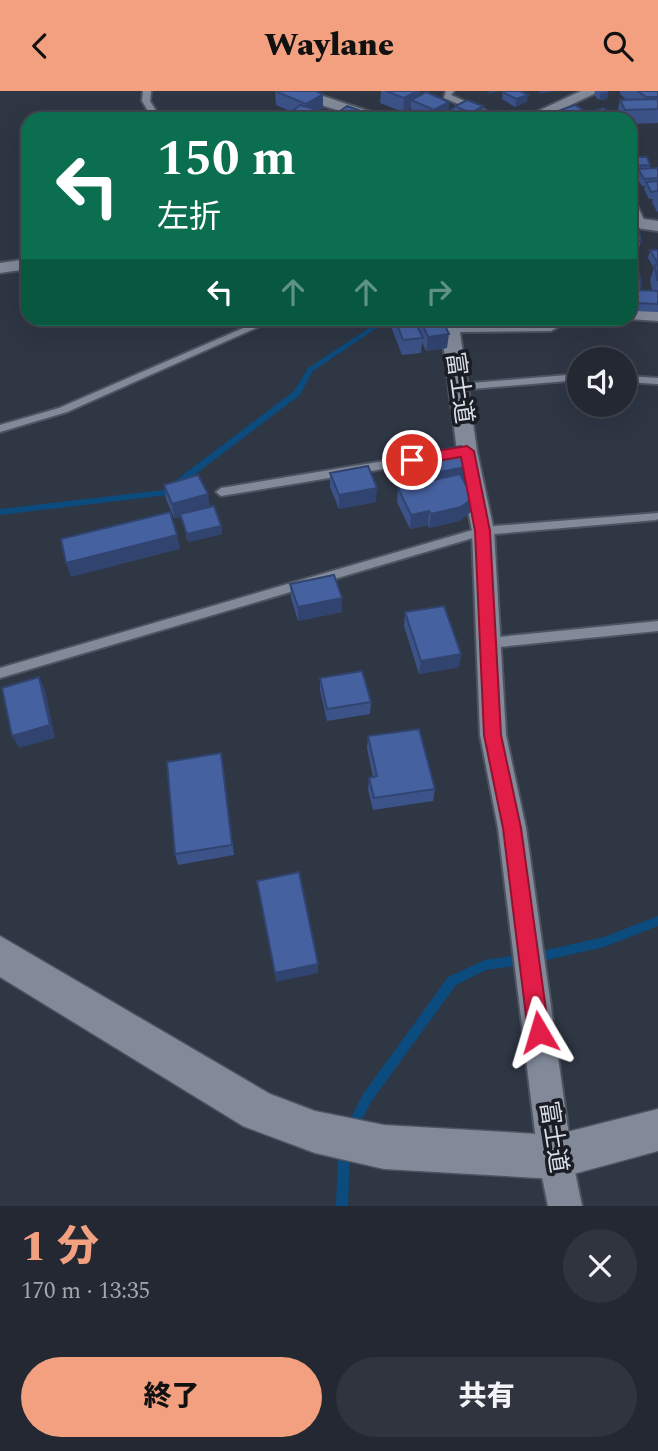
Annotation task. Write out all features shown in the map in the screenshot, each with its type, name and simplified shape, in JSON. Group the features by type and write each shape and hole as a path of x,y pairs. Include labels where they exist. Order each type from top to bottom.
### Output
{"street":[{"path":"294,91 357,112"},
{"path":"548,112 593,91"},
{"path":"0,268 21,265"},
{"path":"637,314 658,315"},
{"name":"富士道","path":"450,326 467,451 483,531 493,735 512,828 555,1157 565,1206"},
{"path":"0,955 258,1111 315,1132 355,1141 555,1157 658,1131"}],"lane":[{"path":"147,91 146,101 153,112"},
{"path":"450,91 447,96 484,112"},
{"path":"0,429 63,410 255,326"},
{"path":"460,387 567,378"},
{"path":"637,380 658,381"},
{"path":"221,492 467,451"},
{"path":"0,673 483,531 656,516"},
{"path":"489,643 658,626"}],"building":[{"path":"275,91 315,91 323,94 306,104"},
{"path":"386,91 417,91 404,98"},
{"path":"504,91 520,91 528,95 516,99"},
{"path":"638,91 658,91 658,97 646,97"},
{"path":"426,92 449,102 434,110 411,100"},
{"path":"658,99 658,109 625,110 620,100"},
{"path":"467,100 483,106 473,112 454,107"},
{"path":"300,105 325,112 291,112"},
{"path":"575,105 586,112 560,112"},
{"path":"347,106 361,111 360,112 339,112"},
{"path":"456,107 468,112 446,112"},
{"path":"603,108 610,112 593,112"},
{"path":"637,157 647,157 650,165 637,166"},
{"path":"658,168 658,178 644,179 638,169"},
{"path":"658,181 658,191 651,192 646,182"},
{"path":"637,222 641,241 637,241"},
{"path":"650,250 658,250 658,264"},
{"path":"637,272 639,272 641,286 637,286"},
{"path":"637,290 658,291 658,304 637,303"},
{"path":"398,326 417,326 423,338 403,340"},
{"path":"423,326 445,326 449,334 428,337"},
{"path":"461,446 471,466 424,475 419,465 429,463 424,453"},
{"path":"368,466 377,488 339,495 330,473"},
{"path":"460,474 473,498 461,507 431,514 429,511 411,515 398,488"},
{"path":"198,475 208,494 172,504 164,485"},
{"path":"214,506 221,526 187,534 180,514"},
{"path":"170,512 177,535 66,563 61,539"},
{"path":"334,575 342,598 298,607 290,584"},
{"path":"444,606 461,654 421,661 405,612"},
{"path":"362,671 371,702 327,709 320,678"},
{"path":"39,677 50,725 12,736 2,688"},
{"path":"419,729 435,789 374,798 369,778 377,776 368,736"},
{"path":"221,753 232,845 175,854 167,762"},
{"path":"299,872 318,964 275,973 257,881"}],"waterway":[{"path":"0,512 165,493 297,393 310,370 376,326"},
{"path":"352,1127 367,1098 452,981 485,965 533,958 604,942 658,921"},
{"path":"342,1206 344,1150"}],"route":[{"path":"412,460 467,451 483,531 493,735 512,828 539,1032"}]}
